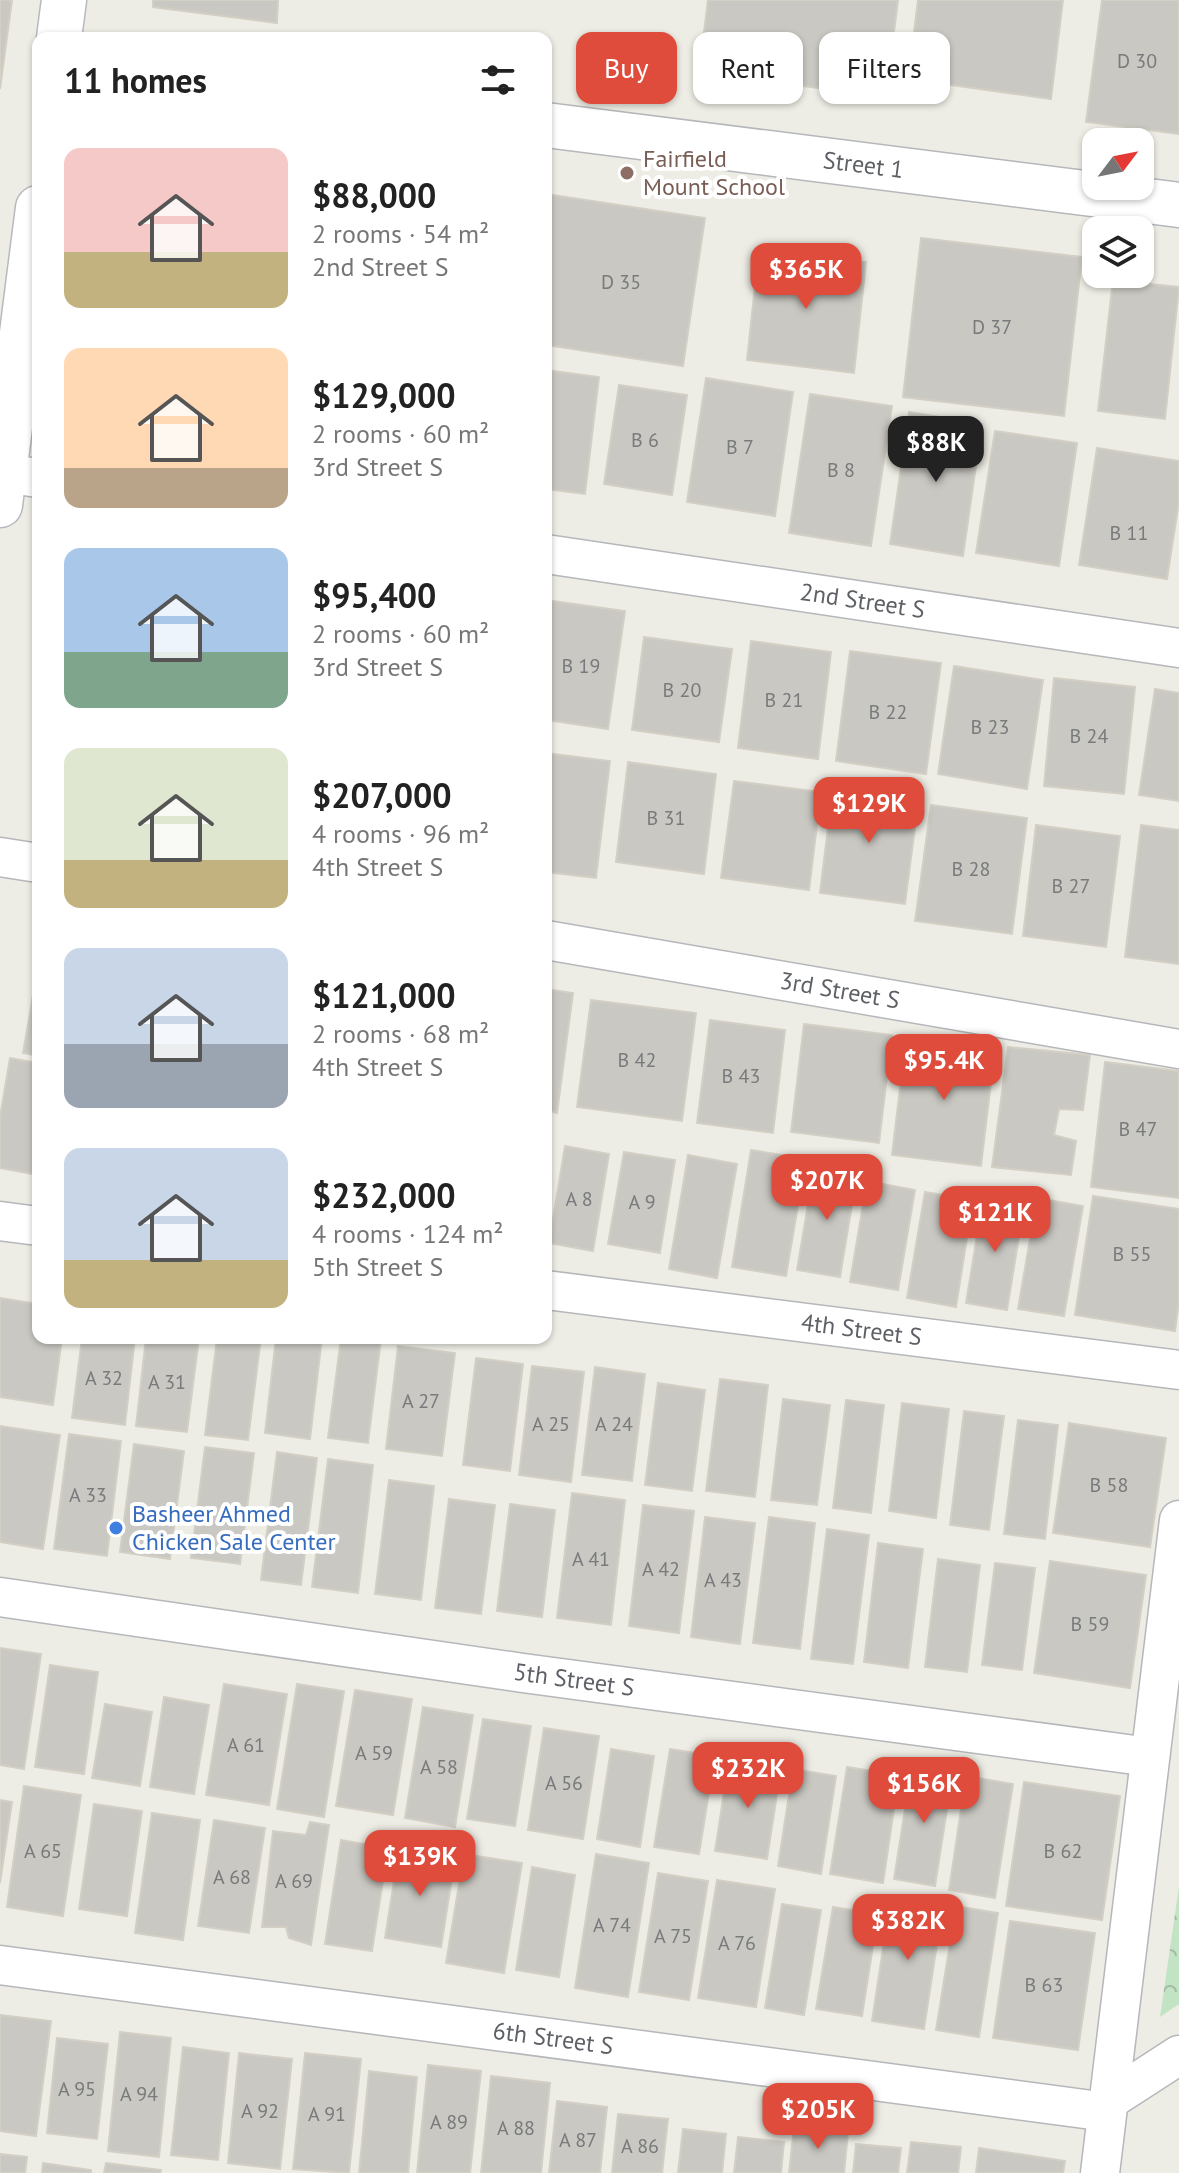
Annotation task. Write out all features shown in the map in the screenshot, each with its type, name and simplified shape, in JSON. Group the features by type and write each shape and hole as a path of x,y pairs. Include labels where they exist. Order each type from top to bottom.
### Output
{"street":[{"path":"60,32 64,0"},
{"name":"Street 1","path":"552,126 1179,205"},
{"path":"14,485 9,359 32,239"},
{"name":"2nd Street S","path":"552,555 1179,648"},
{"path":"0,857 32,862"},
{"name":"3rd Street S","path":"552,941 1179,1049"},
{"path":"0,1221 32,1225"},
{"name":"4th Street S","path":"552,1291 1179,1370"},
{"path":"1100,2173 1179,1520"},
{"name":"5th Street S","path":"0,1597 539,1675 1150,1757"},
{"name":"6th Street S","path":"0,1965 1108,2106"},
{"path":"1108,2106 1179,2055"}],"green space":[{"path":"1179,1886 1179,2004 1160,2017"}],"building":[{"path":"0,0 12,0 0,89"},
{"path":"153,0 278,0 277,23 153,7"},
{"path":"708,0 898,0 894,32 819,32 819,88 803,86 803,32 704,32"},
{"path":"918,0 1063,0 1051,99 950,85 950,32 914,32"},
{"path":"1102,0 1179,0 1179,134 1154,131 1154,128 1086,122"},
{"path":"552,195 705,218 683,366 552,346"},
{"path":"921,238 1082,257 1064,416 903,397"},
{"path":"759,249 866,262 854,373 747,360"},
{"path":"1154,284 1179,287 1165,419 1098,411 1112,288 1154,288"},
{"path":"552,371 599,377 585,494 552,490"},
{"path":"706,378 793,392 775,516 687,502"},
{"path":"619,385 687,395 672,495 604,484"},
{"path":"810,394 892,406 871,546 789,533"},
{"path":"909,412 982,424 963,556 890,544"},
{"path":"995,431 1077,443 1059,566 976,553"},
{"path":"1097,448 1179,461 1179,501 1167,579 1079,565"},
{"path":"552,601 625,611 608,729 552,721"},
{"path":"644,637 732,649 719,742 632,730"},
{"path":"751,641 831,652 818,759 738,748"},
{"path":"850,651 941,663 926,774 836,761"},
{"path":"954,666 1043,680 1027,789 938,774"},
{"path":"1054,678 1135,687 1124,794 1044,786"},
{"path":"1155,689 1179,693 1179,801 1139,795"},
{"path":"552,754 610,761 596,878 552,873"},
{"path":"628,762 716,774 704,874 616,862"},
{"path":"734,781 821,792 809,890 721,878"},
{"path":"833,787 919,797 905,904 820,893"},
{"path":"931,805 1027,818 1012,934 915,921"},
{"path":"1036,825 1120,836 1106,947 1023,936"},
{"path":"1141,825 1179,830 1179,964 1125,957"},
{"path":"552,990 573,993 557,1113 552,1112"},
{"path":"591,1000 696,1013 682,1121 577,1107"},
{"path":"32,1001 32,1055 23,1053"},
{"path":"710,1020 785,1030 773,1133 697,1123"},
{"path":"804,1024 892,1035 879,1143 791,1132"},
{"path":"906,1038 995,1049 981,1166 892,1155"},
{"path":"1008,1047 1090,1055 1083,1110 1059,1109 1054,1135 1076,1141 1071,1175 992,1167"},
{"path":"10,1058 32,1062 32,1174 0,1168 0,1117"},
{"path":"1105,1062 1179,1071 1179,1198 1091,1187"},
{"path":"565,1146 609,1154 593,1251 552,1244 552,1225"},
{"path":"751,1150 806,1159 786,1276 732,1267"},
{"path":"624,1152 675,1160 660,1253 608,1244"},
{"path":"688,1155 737,1164 717,1278 669,1269"},
{"path":"814,1168 857,1175 840,1277 797,1270"},
{"path":"867,1181 915,1190 898,1290 850,1282"},
{"path":"925,1192 973,1200 956,1307 907,1298"},
{"path":"1093,1196 1179,1209 1179,1300 1175,1331 1075,1315"},
{"path":"1037,1198 1083,1206 1064,1316 1018,1309"},
{"path":"983,1199 1024,1206 1007,1310 966,1303"},
{"path":"0,1298 32,1303 32,1344 61,1344 53,1405 0,1397"},
{"path":"81,1344 134,1344 125,1425 72,1418"},
{"path":"145,1344 198,1344 187,1432 136,1426"},
{"path":"216,1344 260,1344 248,1440 205,1435"},
{"path":"275,1344 321,1344 310,1439 265,1433"},
{"path":"340,1344 380,1344 368,1443 328,1438"},
{"path":"398,1346 455,1353 442,1456 386,1449"},
{"path":"476,1358 523,1364 510,1471 463,1465"},
{"path":"532,1366 584,1372 571,1482 519,1475"},
{"path":"595,1367 645,1374 632,1481 582,1475"},
{"path":"720,1379 768,1385 755,1497 706,1491"},
{"path":"658,1383 705,1390 692,1491 645,1485"},
{"path":"783,1399 830,1405 817,1505 771,1500"},
{"path":"846,1400 884,1405 871,1513 833,1508"},
{"path":"902,1403 949,1409 936,1518 889,1511"},
{"path":"964,1411 1004,1416 989,1530 950,1525"},
{"path":"1018,1420 1058,1425 1045,1539 1004,1534"},
{"path":"1069,1423 1166,1438 1150,1547 1053,1533"},
{"path":"0,1426 60,1435 43,1549 0,1542"},
{"path":"69,1434 121,1441 107,1556 54,1549"},
{"path":"134,1444 184,1451 170,1559 120,1552"},
{"path":"205,1447 254,1453 240,1564 191,1558"},
{"path":"277,1452 317,1458 301,1585 261,1580"},
{"path":"328,1459 373,1465 358,1593 312,1587"},
{"path":"389,1480 434,1486 421,1600 375,1594"},
{"path":"572,1493 625,1500 611,1625 557,1618"},
{"path":"449,1499 495,1505 481,1614 435,1608"},
{"path":"510,1504 555,1510 542,1617 497,1611"},
{"path":"643,1505 694,1511 679,1633 629,1626"},
{"path":"705,1517 755,1523 740,1644 691,1637"},
{"path":"769,1517 815,1523 800,1649 753,1643"},
{"path":"827,1529 869,1535 853,1664 811,1659"},
{"path":"878,1543 923,1549 908,1668 864,1662"},
{"path":"938,1559 980,1565 967,1672 925,1667"},
{"path":"1050,1561 1146,1575 1130,1688 1034,1673"},
{"path":"995,1563 1035,1568 1022,1670 982,1665"},
{"path":"0,1648 41,1654 24,1769 0,1765"},
{"path":"50,1665 98,1672 84,1774 35,1767"},
{"path":"224,1684 287,1694 269,1805 206,1795"},
{"path":"297,1684 344,1691 324,1817 277,1809"},
{"path":"355,1690 412,1699 393,1815 336,1806"},
{"path":"164,1697 209,1705 194,1794 150,1787"},
{"path":"105,1704 152,1712 140,1786 92,1778"},
{"path":"423,1707 473,1715 455,1827 405,1818"},
{"path":"483,1719 531,1726 515,1826 467,1819"},
{"path":"544,1728 599,1736 583,1839 528,1830"},
{"path":"611,1749 654,1756 640,1847 597,1839"},
{"path":"670,1749 715,1756 699,1854 654,1847"},
{"path":"729,1760 781,1768 767,1859 715,1851"},
{"path":"912,1765 953,1771 935,1886 894,1879"},
{"path":"847,1767 899,1775 883,1883 830,1874"},
{"path":"793,1769 836,1776 821,1874 778,1866"},
{"path":"966,1776 1013,1784 995,1898 949,1890"},
{"path":"1024,1782 1120,1796 1102,1920 1006,1906"},
{"path":"24,1786 81,1795 63,1916 7,1907"},
{"path":"0,1800 12,1802 0,1883"},
{"path":"94,1804 142,1811 127,1916 79,1909"},
{"path":"152,1813 200,1820 183,1940 135,1933"},
{"path":"214,1820 265,1828 249,1933 198,1926"},
{"path":"310,1822 329,1825 311,1945 289,1938 286,1927 262,1927 273,1831 306,1835"},
{"path":"341,1840 388,1848 372,1951 325,1944"},
{"path":"399,1850 455,1859 441,1947 385,1938"},
{"path":"464,1854 522,1863 504,1973 446,1963"},
{"path":"596,1854 649,1863 628,1997 575,1988"},
{"path":"532,1867 575,1875 559,1977 516,1970"},
{"path":"658,1873 708,1881 689,2000 639,1992"},
{"path":"717,1880 775,1889 756,2007 698,1998"},
{"path":"891,1896 943,1904 924,2029 872,2021"},
{"path":"782,1904 821,1910 804,2015 765,2008"},
{"path":"956,1906 998,1913 979,2037 936,2030"},
{"path":"833,1907 878,1914 862,2016 816,2009"},
{"path":"1010,1921 1095,1933 1078,2050 993,2038"},
{"path":"0,2015 51,2021 36,2136 0,2131"},
{"path":"120,2032 171,2038 159,2157 108,2151"},
{"path":"57,2038 108,2044 97,2139 47,2133"},
{"path":"183,2047 229,2053 218,2160 171,2155"},
{"path":"239,2053 292,2059 280,2169 228,2163"},
{"path":"305,2053 361,2059 349,2173 293,2169"},
{"path":"428,2065 481,2071 470,2173 417,2173"},
{"path":"369,2071 417,2077 408,2173 359,2173"},
{"path":"491,2076 550,2083 541,2173 481,2173"},
{"path":"557,2101 607,2107 600,2173 549,2173"},
{"path":"618,2114 668,2119 662,2173 612,2173"},
{"path":"794,2127 848,2133 844,2173 789,2173"},
{"path":"683,2129 726,2134 722,2173 678,2173"},
{"path":"738,2137 784,2142 781,2173 734,2173"},
{"path":"911,2142 961,2147 958,2173 907,2173"},
{"path":"856,2144 901,2148 898,2173 853,2173"},
{"path":"979,2148 1065,2161 1063,2173 976,2173"},
{"path":"0,2154 27,2157 25,2173 0,2173"},
{"path":"43,2163 91,2170 91,2173 42,2173"},
{"path":"106,2163 161,2170 160,2173 104,2173"}],"place":[{"name":"Fairfield Mount School","path":"627,173"},
{"name":"Basheer Ahmed Chicken Sale Center","path":"116,1528"}]}
